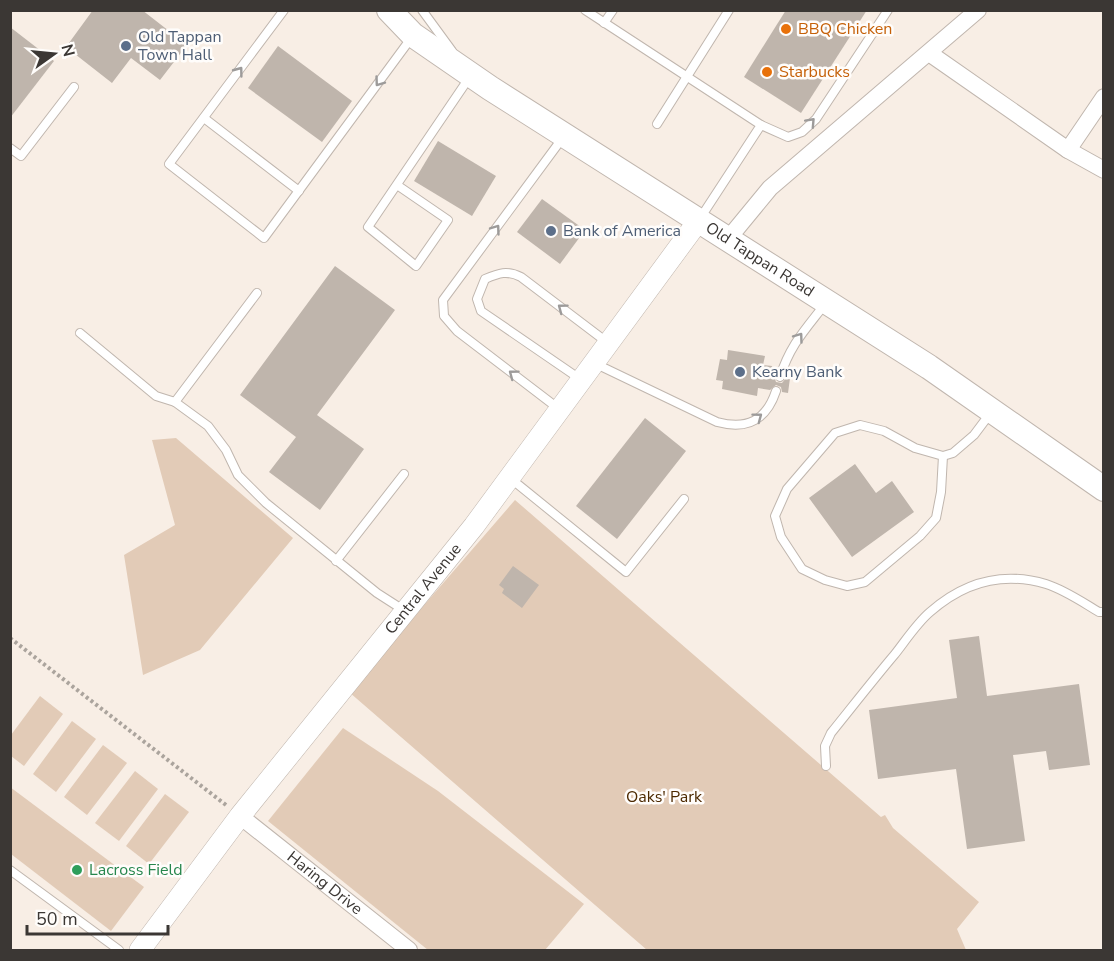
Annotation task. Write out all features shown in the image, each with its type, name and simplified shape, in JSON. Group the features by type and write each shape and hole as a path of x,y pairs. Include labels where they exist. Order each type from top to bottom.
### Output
{"main road":[{"name":"Old Tappan Road","path":"389,10 413,35 471,75 929,367 1104,489"}],"street":[{"path":"728,239 770,188 978,10"},
{"path":"929,53 1068,150 1104,171"},
{"path":"1068,150 1104,97"},
{"name":"Central Avenue","path":"140,951 240,816 474,526 699,220"},
{"name":"Haring Drive","path":"240,816 410,951"}],"lane":[{"path":"284,10 169,164 264,237 413,35"},
{"path":"397,185 448,220 416,266 368,226 471,75 422,10"},
{"path":"585,10 761,125 788,137 802,132 816,119 888,10"},
{"path":"604,23 613,10"},
{"path":"657,124 729,10"},
{"path":"10,148 21,156 74,87"},
{"path":"204,118 299,191"},
{"path":"699,220 761,125"},
{"path":"560,409 457,331 444,316 443,300 564,135"},
{"path":"581,380 481,311 477,299 484,279 511,272 608,343"},
{"path":"175,402 257,294"},
{"path":"780,377 787,355 826,303"},
{"path":"80,333 156,396 175,402 208,426 226,450 238,475 266,503 336,561 405,611"},
{"path":"594,363 717,422 728,425 743,425 761,417 768,409 776,391"},
{"path":"942,456 941,492 936,518 920,536 865,582 847,586 825,580 802,569 781,537 774,516 787,489 835,433 860,425 884,431 915,448 942,456 953,453 974,435 992,411"},
{"path":"336,561 404,474"},
{"path":"510,478 626,572 684,499"},
{"path":"826,766 825,746 831,734 929,613 956,592 978,582 1022,579 1047,585 1099,612 1104,612"},
{"path":"10,870 119,951"}],"path":[{"path":"10,638 240,816"}],"green space":[{"path":"176,438 293,538 200,650 143,675 124,555 175,525 152,440"},
{"name":"Oaks' Park","path":"515,500 881,817 885,815 893,828 979,902 957,929 966,950 647,950 349,692"},
{"path":"40,696 63,714 24,766 11,756 11,735"},
{"path":"72,721 96,739 56,792 33,774"},
{"path":"343,728 438,791 584,904 545,950 428,950 268,821"},
{"path":"103,745 127,763 87,815 64,797"},
{"path":"135,771 158,789 119,841 95,823"},
{"name":"Lacross Field","path":"10,787 144,887 111,931 11,854"},
{"path":"165,794 189,812 149,864 126,846"}],"building":[{"name":"Old Tappan Town Hall","path":"93,10 142,10 187,45 160,80 131,58 112,83 66,47"},
{"path":"786,10 867,10 801,113 744,77"},
{"path":"10,27 54,61 10,118"},
{"path":"278,46 352,101 322,142 248,88"},
{"path":"438,141 496,176 472,216 414,181"},
{"name":"Bank of America","path":"542,199 585,230 560,264 517,232"},
{"path":"335,266 395,310 317,415 364,449 320,510 269,472 296,437 240,395"},
{"name":"Kearny Bank","path":"728,350 765,356 763,365 772,366 770,375 774,376 776,382 782,383 786,378 790,378 788,393 782,392 781,387 776,385 770,390 758,388 757,396 722,389 723,381 716,380 720,359 727,360"},
{"path":"645,418 686,451 617,539 576,506"},
{"path":"855,464 876,493 892,481 914,512 852,557 809,498"},
{"path":"513,566 539,585 522,608 502,593 504,589 499,585"},
{"path":"979,636 987,696 1079,684 1090,765 1049,770 1046,751 1013,755 1025,841 967,849 956,769 878,779 869,710 957,698 949,640"}],"place":[{"name":"BBQ Chicken","path":"786,29"},
{"name":"Old Tappan Town Hall","path":"126,46"},
{"name":"Starbucks","path":"767,72"},
{"name":"Bank of America","path":"551,231"},
{"name":"Kearny Bank","path":"740,372"},
{"name":"Lacross Field","path":"77,870"}]}
